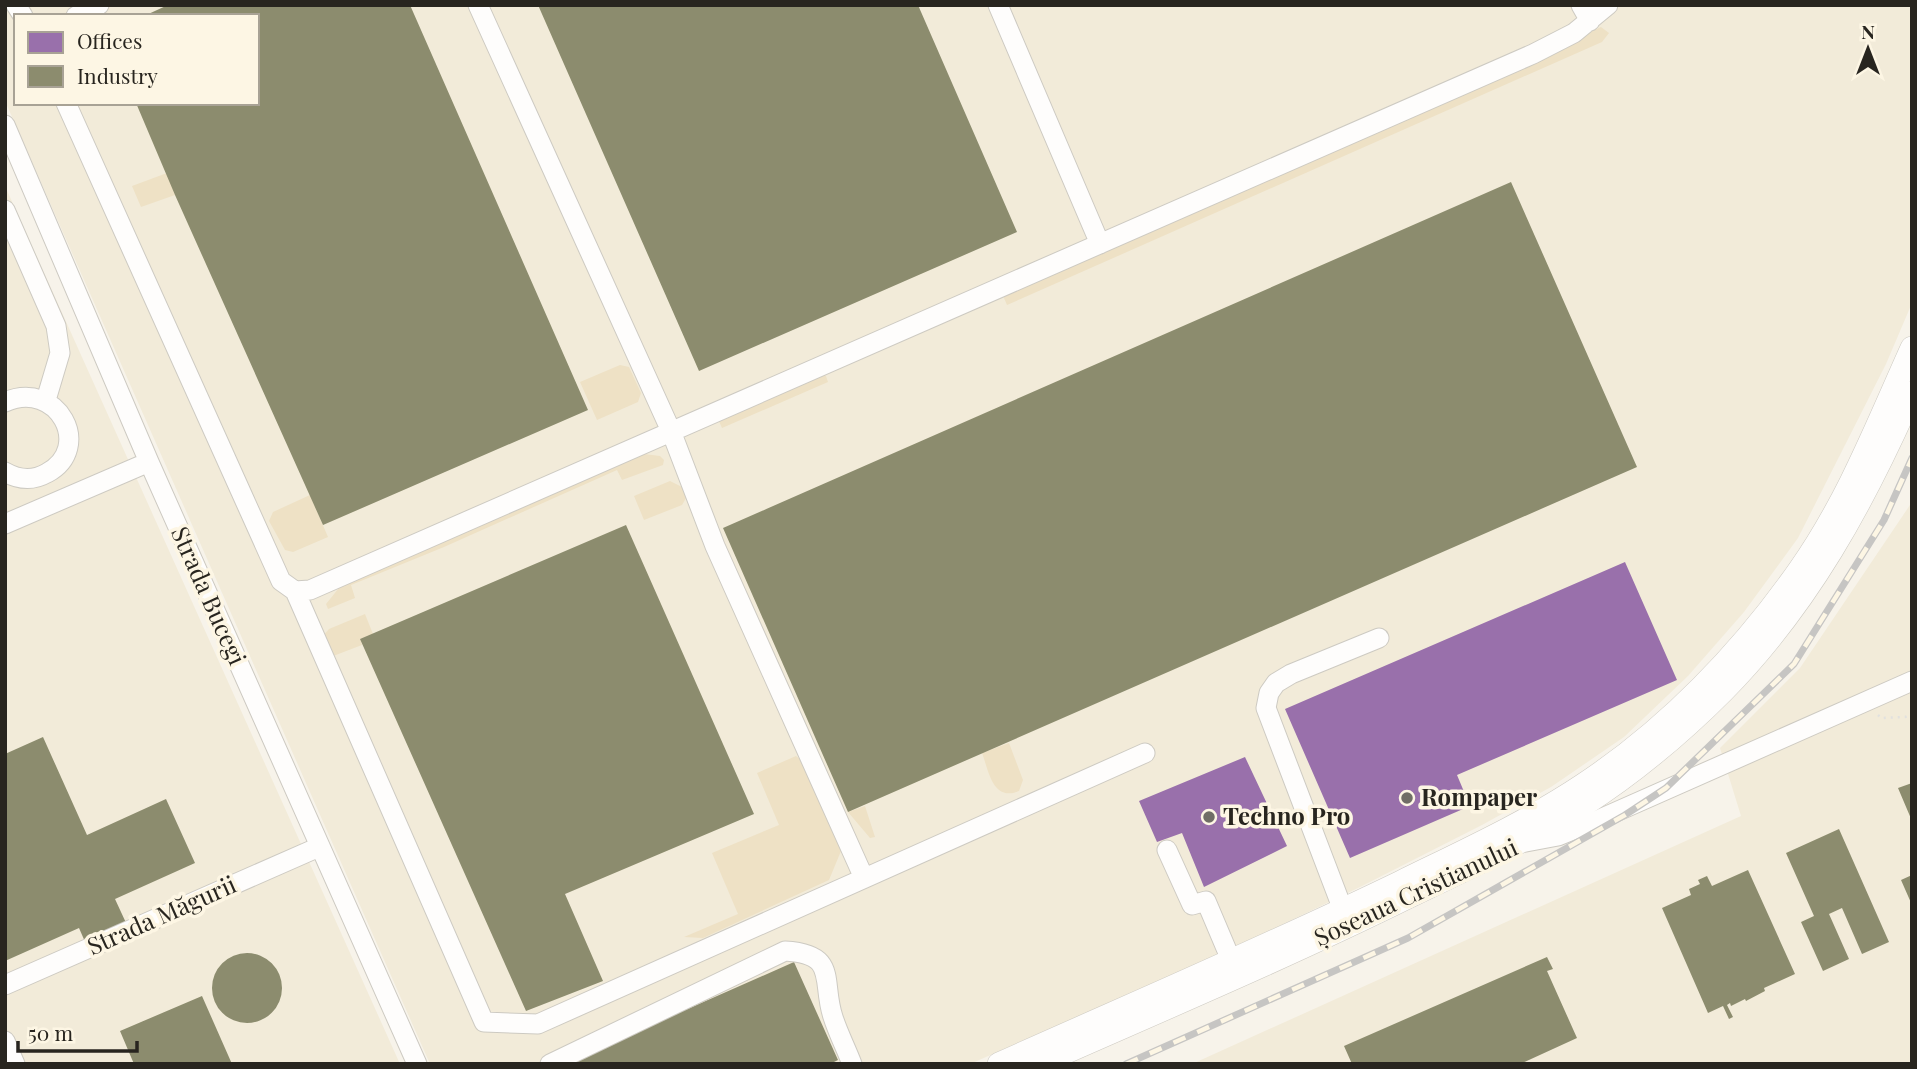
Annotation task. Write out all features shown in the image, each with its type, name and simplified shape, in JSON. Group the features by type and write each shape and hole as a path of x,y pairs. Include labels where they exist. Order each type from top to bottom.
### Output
{"main road":[{"name":"Șoseaua Cristianului","path":"999,1064 1343,910 1480,843 1534,815 1635,747 1729,659 1794,578 1831,520 1862,461 1912,348"},
{"path":"1519,843 1582,806 1629,772 1698,716 1725,689 1784,621 1848,525 1883,458 1912,393"},
{"name":"Șoseaua Cristianului","path":"1039,1064 1349,926 1519,843"}],"street":[{"path":"80,14 99,5"},
{"path":"478,5 671,432 715,546 864,878"},
{"path":"998,5 1100,244"},
{"path":"295,591 310,590 1533,54 1574,33 1586,13 1608,5"},
{"path":"67,105 281,582 295,591 484,1022 538,1024 1145,753"},
{"name":"Strada Bucegi","path":"5,125 149,462 318,847 417,1064"},
{"path":"5,209 56,326 60,353 46,400"},
{"path":"5,402 19,396 46,400 61,414 68,433 62,460 53,470 40,477 27,479 13,477 5,472"},
{"path":"5,524 149,462"},
{"path":"1343,910 1266,708 1269,693 1276,683 1291,674 1379,638"},
{"name":"Șoseaua Cristianului","path":"1519,843 1558,836 1600,819 1912,681"},
{"name":"Strada Măgurii","path":"5,985 318,847"},
{"path":"1167,850 1192,905 1206,901 1231,960"},
{"path":"550,1064 785,951 804,952 819,961 827,975 832,1015 852,1064"},
{"path":"5,1041 15,1064"}],"path":[{"path":"1868,700 1881,718 1912,714"}],"shaded area":[{"path":"5,5 1912,5 1912,303 1886,364 1798,538 1744,612 1688,676 1624,737 1551,787 1360,887 1219,955 970,1064 430,1064 5,101"},
{"path":"1601,27 1609,33 1602,42 1007,305 1001,291"},
{"path":"167,173 175,195 141,207 132,186"},
{"path":"5,186 400,1064 5,1064"},
{"path":"620,365 629,367 641,393 638,402 597,420 580,382"},
{"path":"822,374 828,382 722,428 718,419"},
{"path":"644,454 660,456 664,460 663,465 622,480 617,470 351,585 355,598 328,609 326,604 343,583"},
{"path":"670,481 684,488 686,498 682,505 644,520 634,496"},
{"path":"310,495 328,537 293,552 285,550 269,521 273,512"},
{"path":"1912,502 1912,1064 1192,1064 1741,816 1720,748 1800,668"},
{"path":"365,614 373,634 361,639 362,645 328,658 322,637 329,629"},
{"path":"1009,743 1023,780 1019,791 1010,793 1003,792 993,783 982,753"},
{"path":"796,756 801,760 837,834 841,851 829,880 703,938 684,937 738,914 712,853 779,825 757,773"},
{"path":"865,806 875,837 870,838 848,812"}],"building: Offices":[{"path":"1625,562 1677,680 1457,775 1470,806 1350,858 1285,709"},
{"name":"Techno Pro","path":"1245,757 1287,846 1204,887 1182,833 1157,842 1139,801"}],"building: Industry":[{"path":"168,5 410,5 588,410 323,525 137,105 259,105 259,14 148,14"},
{"path":"538,5 918,5 1017,232 699,371"},
{"path":"1511,182 1637,467 848,812 723,528"},
{"path":"626,525 754,814 565,894 603,981 526,1011 360,639"},
{"path":"43,737 87,835 166,799 195,863 115,899 127,925 86,944 79,928 5,961 5,754"},
{"path":"1912,783 1912,821 1898,788"},
{"path":"1839,829 1889,942 1862,954 1842,908 1829,914 1849,959 1823,971 1801,922 1814,916 1786,853"},
{"path":"1748,870 1795,974 1764,988 1765,991 1746,1001 1745,999 1731,1006 1730,1003 1727,1005 1733,1017 1729,1019 1723,1006 1708,1013 1662,908 1691,895 1689,889 1700,884 1698,880 1707,876 1712,886"},
{"path":"1912,875 1912,905 1901,880"},
{"path":"247,953 266,959 276,969 282,988 276,1007 266,1017 247,1023 228,1017 218,1007 212,988 218,969 228,959"},
{"path":"1547,957 1553,969 1547,971 1577,1038 1520,1064 1352,1064 1344,1046"},
{"path":"794,962 838,1060 830,1064 563,1064"},
{"path":"202,996 232,1064 134,1064 120,1031"}],"railway":[{"path":"1126,1064 1408,938 1625,815 1666,788 1794,664 1884,520 1912,458"}],"place":[{"name":"Rompaper","path":"1407,798"},
{"name":"Techno Pro","path":"1209,817"}]}
